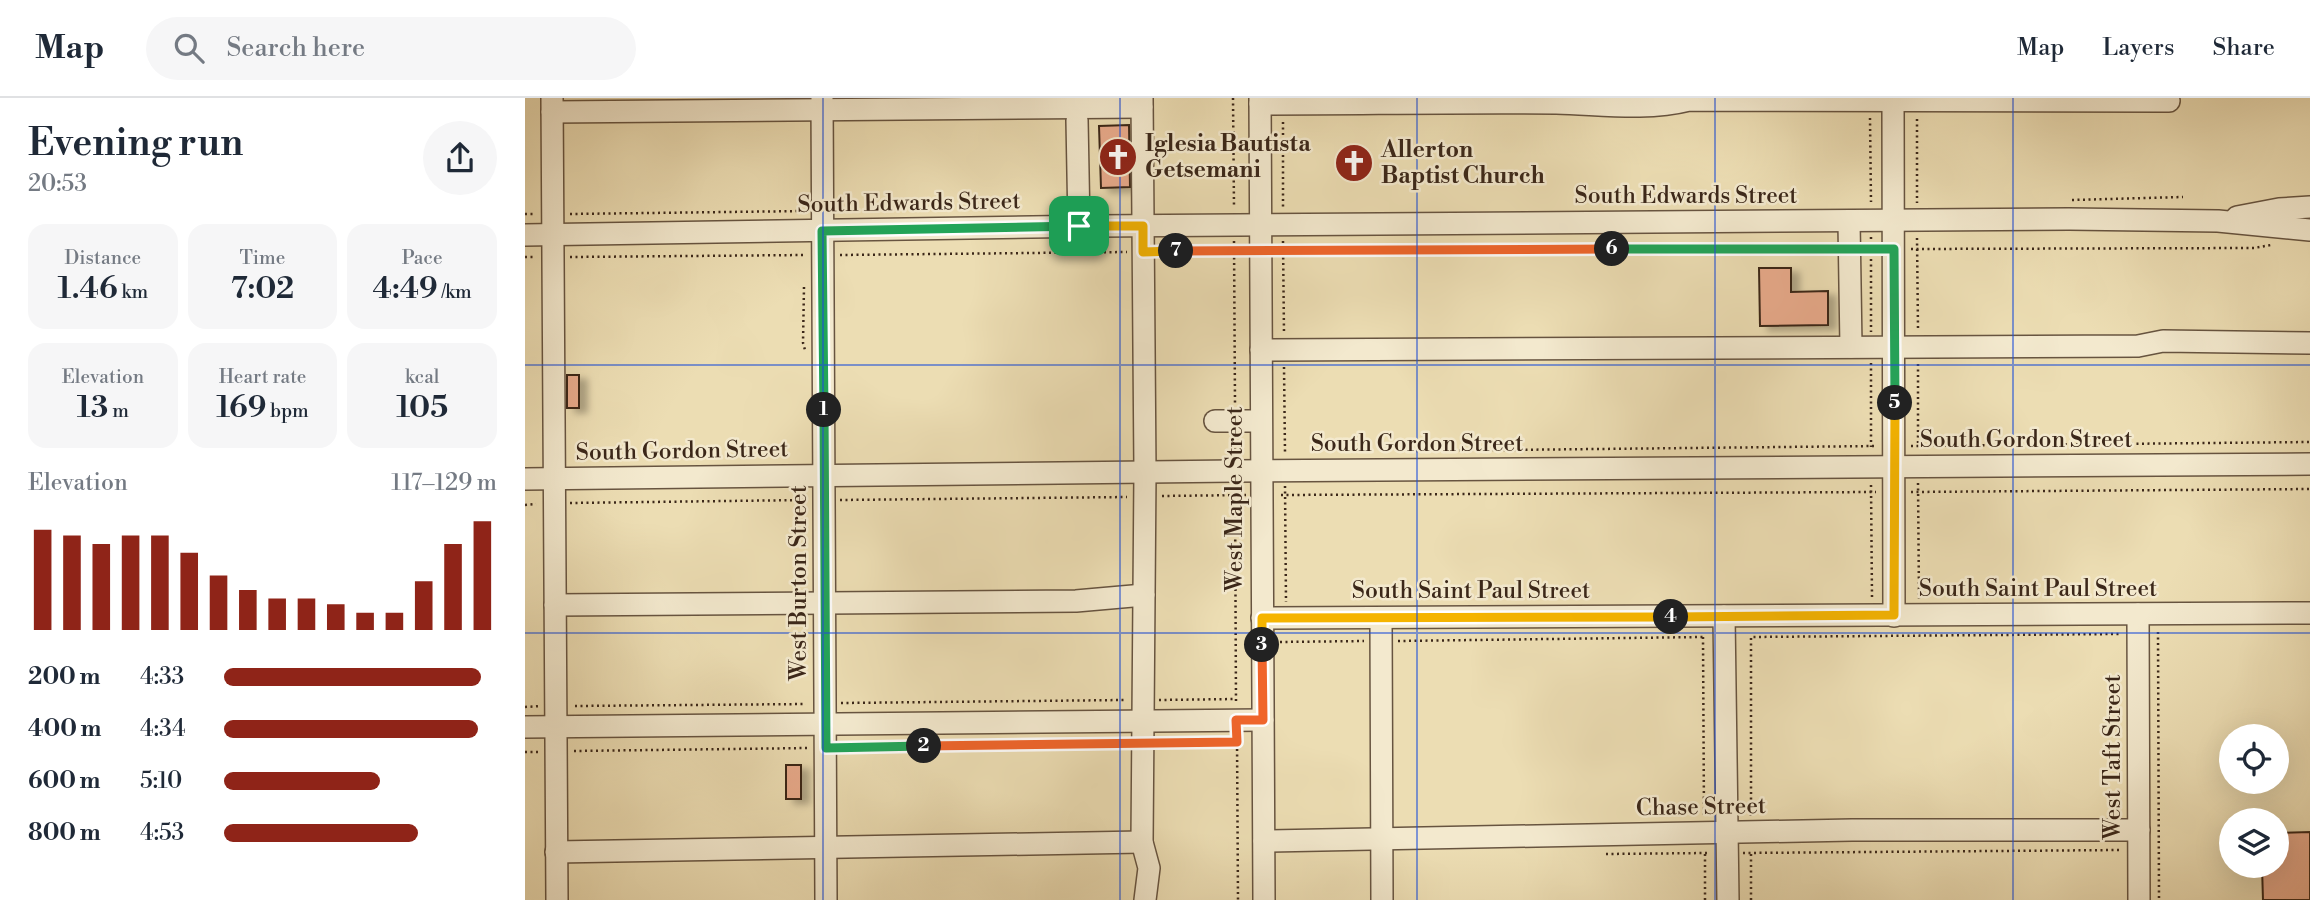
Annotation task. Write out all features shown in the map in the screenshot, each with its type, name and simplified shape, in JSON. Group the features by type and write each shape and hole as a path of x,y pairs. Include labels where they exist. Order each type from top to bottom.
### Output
{"street":[{"path":"1893,99 1894,615"},
{"path":"1260,101 1283,104 1559,103 1610,107 1665,106 1689,100 2169,101"},
{"name":"West Maple Street","path":"1260,101 1264,900"},
{"path":"557,900 552,105 1142,103 1145,472 1142,842 1149,868 1145,900"},
{"name":"West Burton Street","path":"822,104 826,900"},
{"path":"1077,120 1079,226"},
{"path":"2218,220 2279,209 2310,207"},
{"name":"South Edwards Street","path":"525,235 1261,224 2218,220"},
{"path":"2218,220 2310,230"},
{"path":"1849,222 1851,341"},
{"path":"1771,336 1851,341 1894,347 2138,346 2163,341 2310,343"},
{"path":"1261,349 1851,341"},
{"path":"1225,421 1261,421"},
{"name":"South Gordon Street","path":"525,480 1235,471 2310,464"},
{"path":"555,605 1076,601 1144,595"},
{"name":"South Saint Paul Street","path":"1262,618 2310,612"},
{"name":"West Taft Street","path":"2138,614 2139,900"},
{"path":"1724,617 1728,900"},
{"path":"1381,618 1382,900"},
{"path":"525,727 555,716 826,713 1236,710 1263,720"},
{"name":"Chase Street","path":"1264,841 1382,838 1726,843 2139,830"},
{"path":"556,852 1142,842"}],"path":[{"path":"1233,98 1234,251 1225,421 1235,471 1238,900"},
{"path":"1283,104 1285,495 1284,618 1280,642 1703,638"},
{"path":"525,257 1283,250 2254,248 2275,245"},
{"path":"525,505 1144,496 2310,489"},
{"path":"1751,900 1751,637 2120,634"},
{"path":"525,707 555,716 1236,710"},
{"path":"525,752 1237,742"},
{"path":"1597,854 1751,842 2121,850"}],"building":[{"name":"Iglesia Bautista Getsemani","path":"1129,125 1130,187 1101,188 1099,126"},
{"path":"1759,268 1791,268 1791,292 1828,291 1828,325 1760,326"},
{"path":"567,375 579,375 579,408 567,408"},
{"path":"786,765 801,765 801,799 786,799"},
{"path":"2310,832 2310,900 2263,900 2262,878 2289,878 2289,833"}],"place":[{"name":"Iglesia Bautista Getsemani","path":"1118,157"},
{"name":"Allerton Baptist Church","path":"1354,163"}],"route":[{"path":"1079,226 1143,226 1143,252 1894,249 1894,615 1262,618 1263,720 1236,720 1237,742 826,748 822,231 1079,226"}]}
